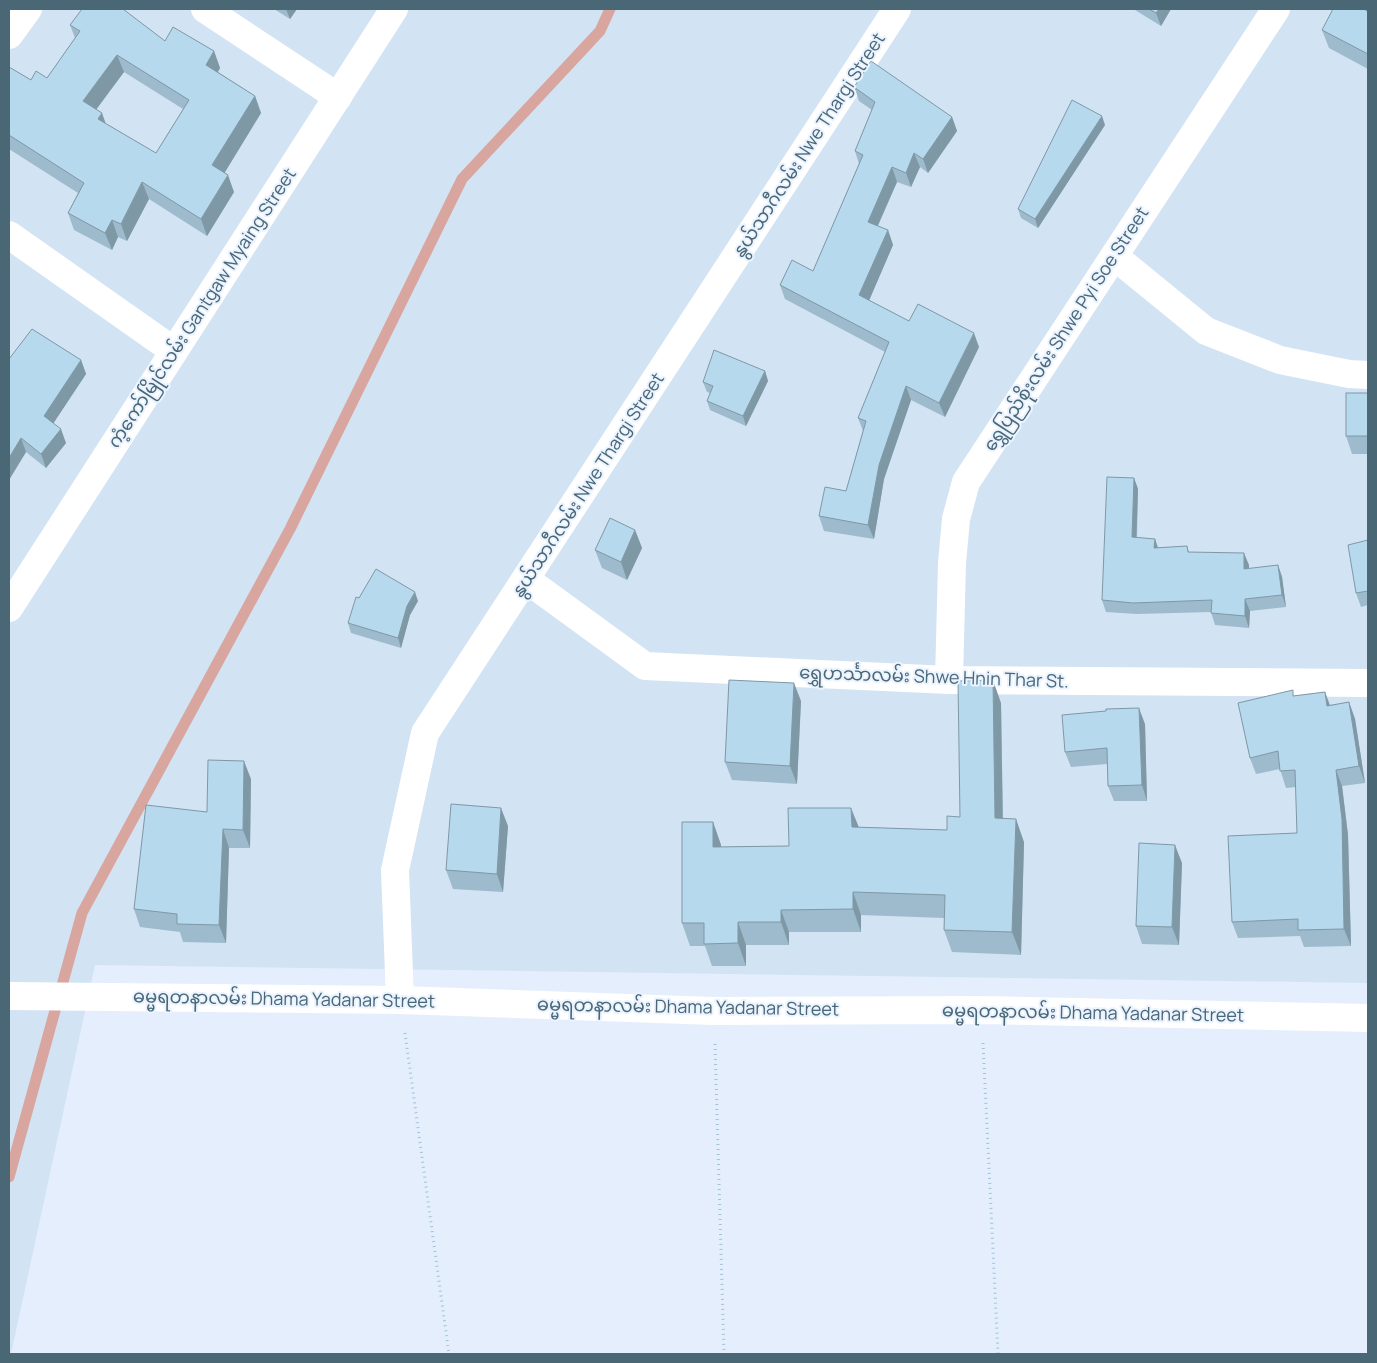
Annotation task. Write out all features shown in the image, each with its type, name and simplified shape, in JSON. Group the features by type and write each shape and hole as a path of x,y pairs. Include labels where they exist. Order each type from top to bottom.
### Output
{"street":[{"path":"9,35 28,9"},
{"path":"206,9 338,97"},
{"name":"ကံ့ကော်မြိုင်လမ်း Gantgaw Myaing Street","path":"9,608 394,9"},
{"name":"နွယ်သာဂီလမ်း Nwe Thargi Street","path":"400,1000 395,870 425,733 527,580 897,9"},
{"name":"ရွှေပြည်စိုးလမ်း Shwe Pyi Soe Street","path":"949,680 952,563 956,519 966,482 1276,9"},
{"path":"9,235 174,351"},
{"path":"1114,256 1206,331 1280,360 1349,374 1368,375"},
{"name":"ရွှေဟင်္သာလမ်း Shwe Hnin Thar St.","path":"527,580 646,666 949,680 1368,683"},
{"name":"ဓမ္မရတနာလမ်း Dhama Yadanar Street","path":"9,996 400,1000 714,1011 981,1010 1368,1018"}],"path":[{"path":"400,1000 449,1354"},
{"path":"981,1010 998,1354"},
{"path":"714,1011 724,1354"}],"shaded area":[{"path":"9,9 1368,9 1368,983 95,965 11,1354 9,1354"}],"building":[{"path":"82,9 123,9 165,41 173,27 214,51 206,65 255,96 212,165 228,175 201,219 142,182 121,224 112,220 105,233 68,213 84,183 9,135 9,67 31,80 36,71 47,78 80,31 70,25","holes":["117,55 189,100 156,153 98,119 102,113 83,101"]},
{"path":"1149,9 1159,9 1156,13"},
{"path":"1333,9 1363,9 1368,11 1368,54 1322,30"},
{"path":"871,61 952,117 923,159 914,153 906,173 892,167 868,222 888,230 859,295 909,321 918,304 974,333 939,403 906,386 879,465 868,525 819,516 825,487 846,491 866,421 858,418 889,342 780,285 792,260 813,271 863,155 855,151 875,102 854,87"},
{"path":"1072,100 1102,116 1035,219 1018,209"},
{"path":"32,329 81,360 44,416 61,429 41,454 21,438 9,458 9,359"},
{"path":"714,350 765,371 743,416 707,401 713,386 703,382"},
{"path":"1346,393 1368,393 1368,436 1346,436"},
{"path":"1107,477 1134,478 1132,537 1155,539 1154,548 1187,546 1188,552 1244,553 1244,569 1278,565 1282,595 1245,599 1245,616 1211,613 1212,600 1133,603 1102,600"},
{"path":"610,518 635,530 621,562 595,550"},
{"path":"1368,540 1368,591 1356,593 1348,545"},
{"path":"376,569 415,592 407,606 398,638 348,623 356,597 359,598"},
{"path":"729,680 794,683 790,766 725,762"},
{"path":"993,680 995,818 1016,819 1012,932 944,930 945,895 853,892 853,909 781,910 781,922 738,922 738,943 704,944 704,923 682,923 682,822 713,822 713,847 789,846 788,808 851,808 852,827 947,830 947,816 960,817 958,681"},
{"path":"1293,690 1293,696 1325,692 1327,706 1349,702 1359,766 1336,770 1342,819 1344,929 1298,930 1298,919 1232,922 1228,836 1297,833 1295,770 1280,771 1278,751 1250,758 1238,703"},
{"path":"1139,708 1142,785 1108,786 1107,748 1065,752 1062,715 1106,711 1106,709"},
{"path":"208,760 244,761 243,830 223,829 219,925 177,924 177,914 134,909 146,805 207,812"},
{"path":"451,804 501,808 497,874 446,870"},
{"path":"1139,843 1175,845 1172,927 1136,926"}],"waterway":[{"path":"9,1177 82,913 290,529 462,179 600,31 610,9"}]}
